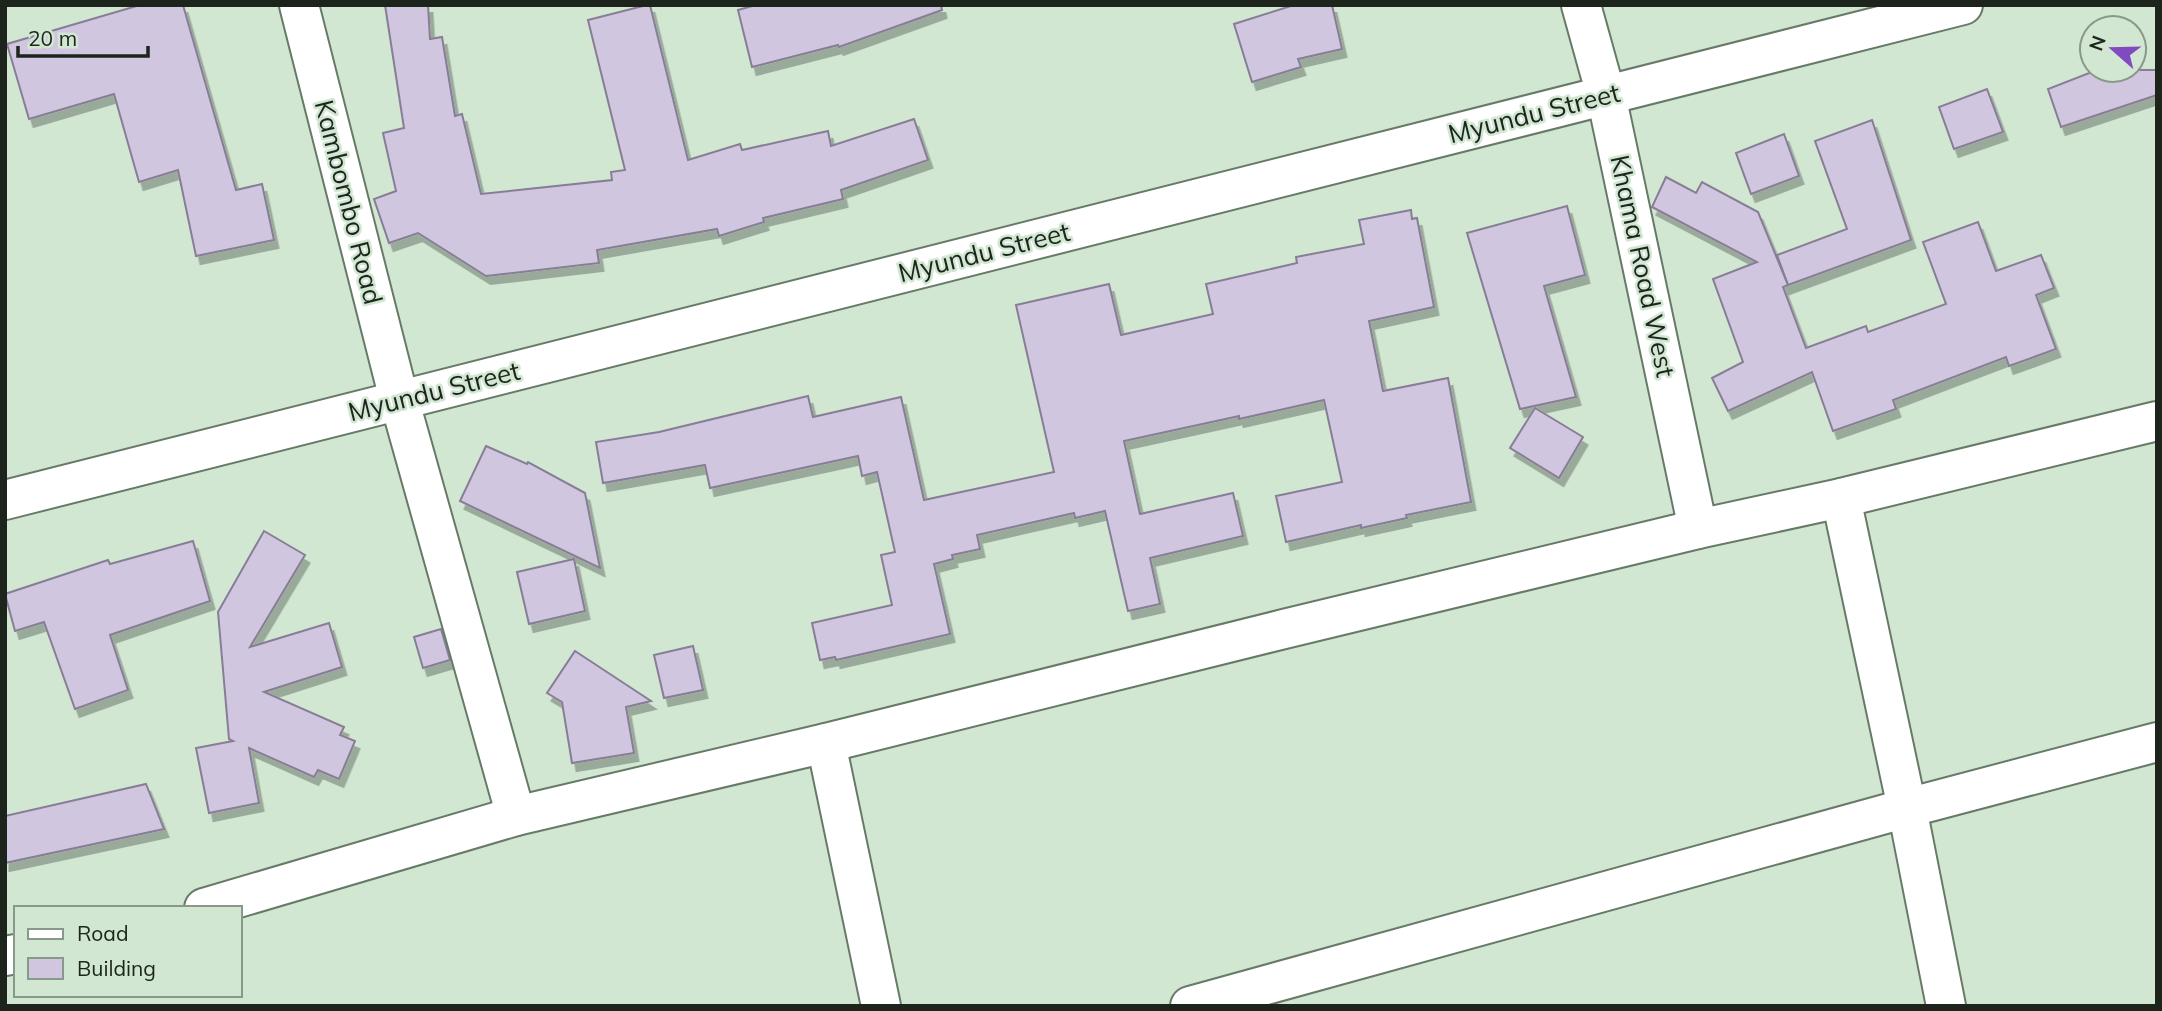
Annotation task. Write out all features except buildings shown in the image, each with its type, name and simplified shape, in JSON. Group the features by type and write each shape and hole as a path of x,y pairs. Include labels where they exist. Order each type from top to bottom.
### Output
{"street":[{"name":"Kambombo Road","path":"299,5 399,399 516,816"},
{"name":"Khama Road West","path":"1581,5 1606,95 1699,529"},
{"name":"Myundu Street","path":"5,500 1963,5"},
{"path":"211,906 516,816 826,743 1699,529 1841,498 2157,421"},
{"path":"1841,498 1946,1006"},
{"path":"1190,1006 1907,808 2157,742"},
{"path":"826,743 881,1006"}]}
